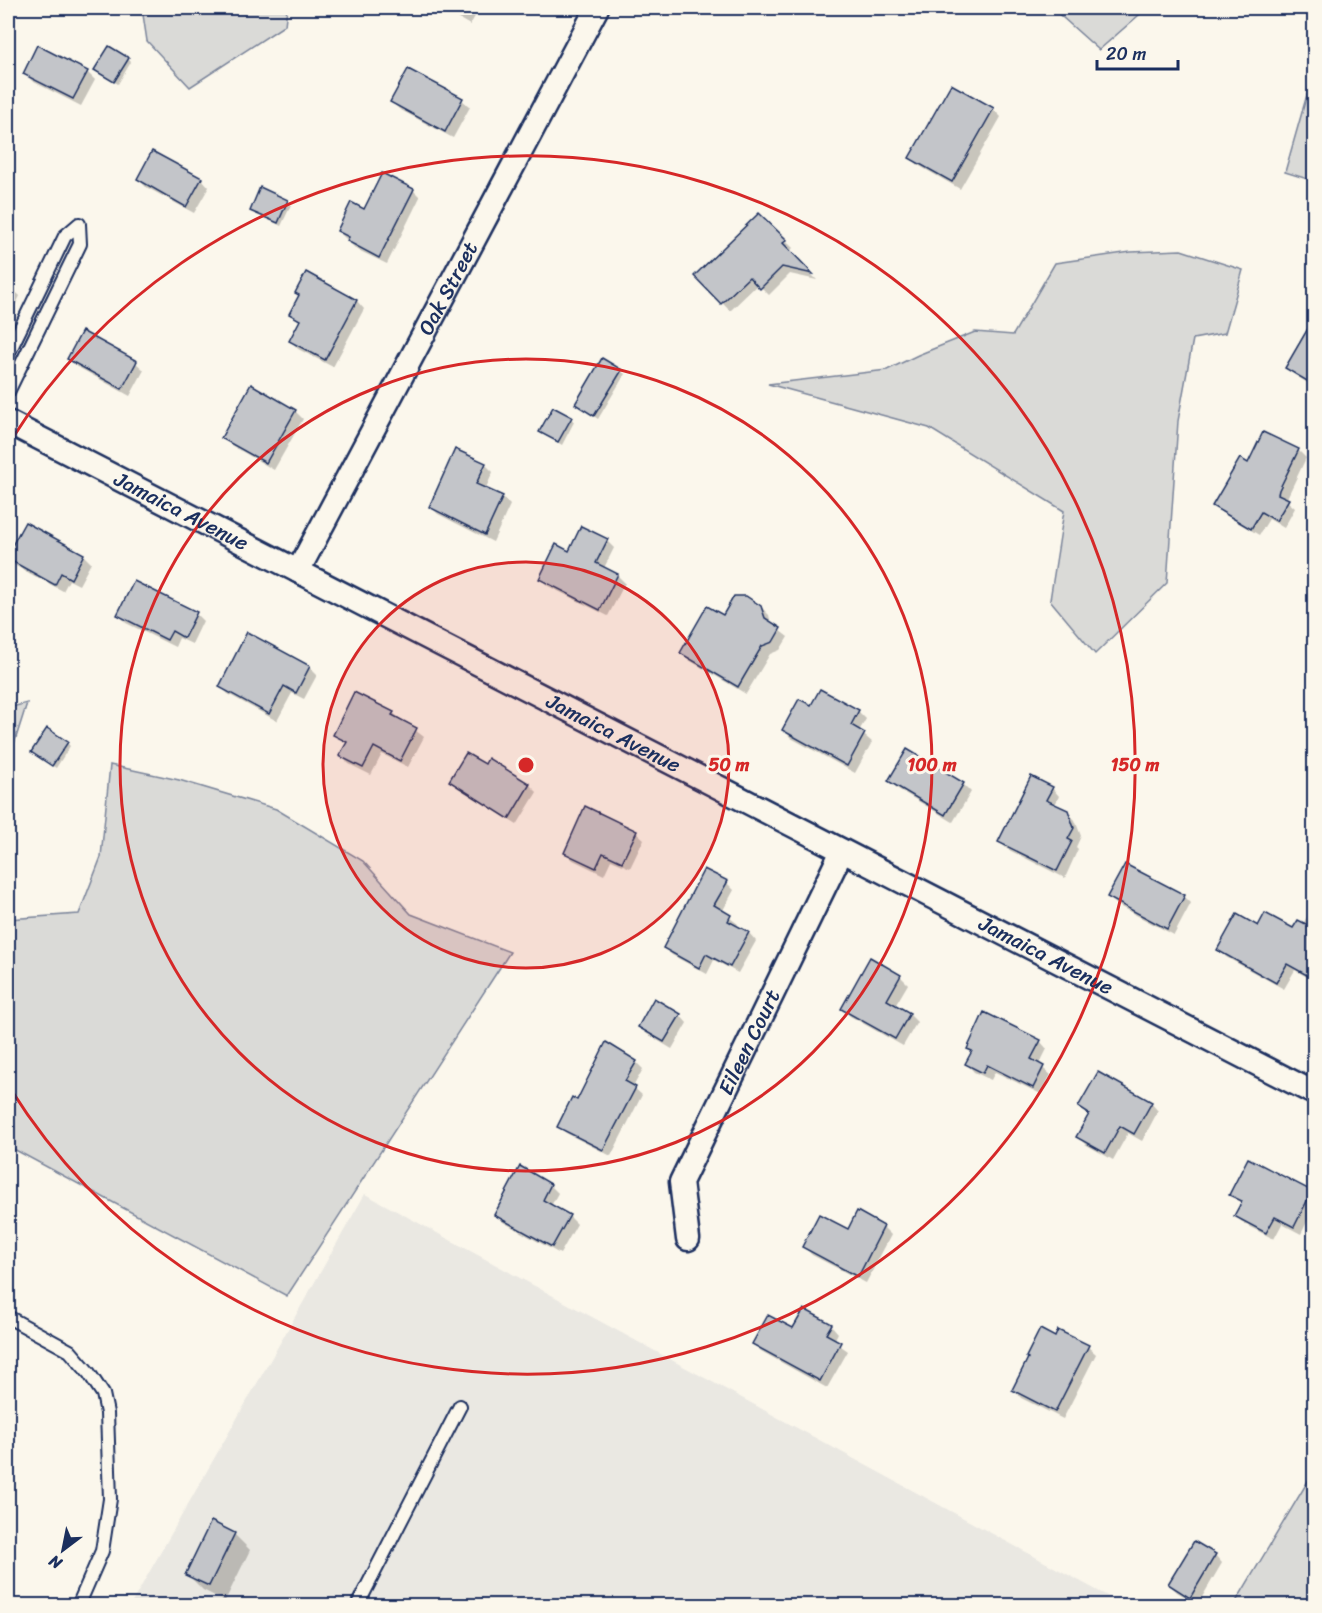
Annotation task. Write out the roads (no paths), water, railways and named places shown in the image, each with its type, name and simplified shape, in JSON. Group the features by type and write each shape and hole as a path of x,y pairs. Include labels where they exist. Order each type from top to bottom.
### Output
{"street":[{"name":"Oak Street","path":"298,571 597,8"},
{"name":"Jamaica Avenue","path":"8,422 1314,1094"},
{"name":"Eileen Court","path":"688,1239 681,1182 842,851"}],"lane":[{"path":"8,354 65,236 79,224 80,244 8,392"},
{"path":"8,1317 70,1351 89,1372 103,1394 107,1413 110,1499 102,1551 78,1605"},
{"path":"357,1605 460,1406"}]}
